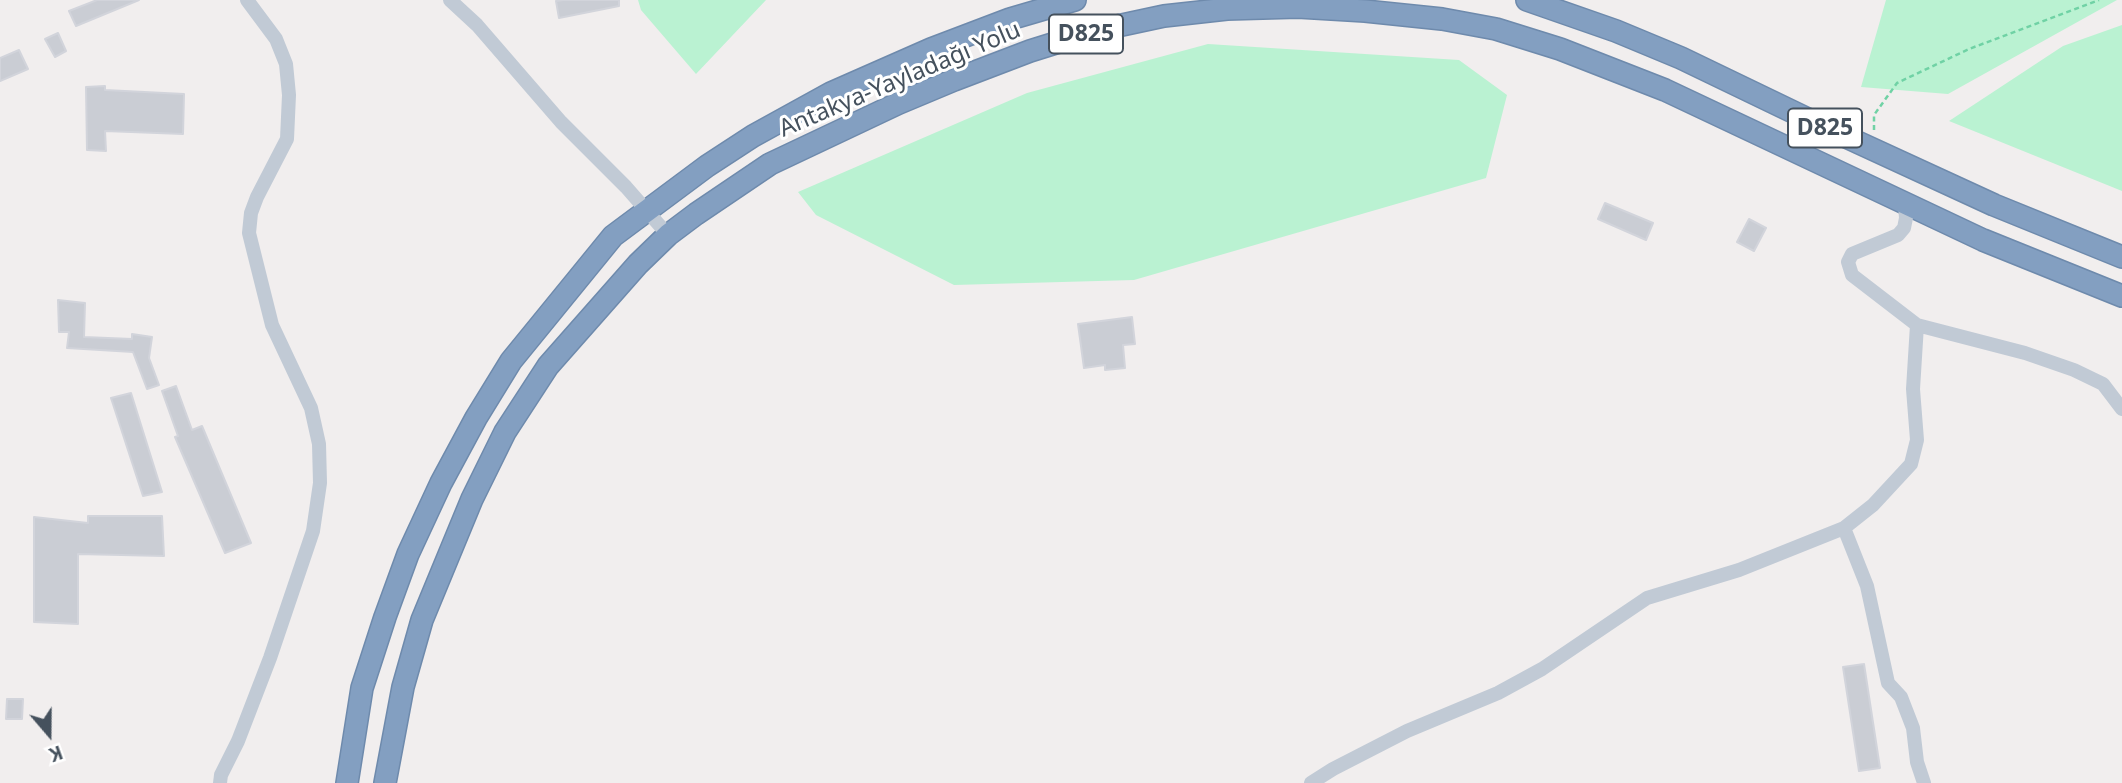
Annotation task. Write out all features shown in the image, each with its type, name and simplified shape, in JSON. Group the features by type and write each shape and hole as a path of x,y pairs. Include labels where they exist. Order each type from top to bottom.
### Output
{"highway":[{"name":"Antakya-Yayladağı Yolu","path":"347,783 362,688 408,554 441,483 511,361 613,236 645,210 753,136 831,93 965,36 1010,19 1075,0"},
{"name":"D825","path":"1527,0 1616,31 1681,58 1994,205 2122,257"},
{"name":"Antakya-Yayladağı Yolu","path":"385,783 403,687 422,620 467,510 506,432 548,366 638,264 668,235 730,189 770,164 954,80 1030,51 1094,31 1164,16 1227,9 1298,7 1442,19 1496,29 1560,49 1665,90 1905,205 1983,240 2122,296"}],"street":[{"path":"220,783 270,658 313,531 320,483 319,444 311,408 272,325 249,233 251,213 257,197 287,139 289,103 286,64 276,39 247,0"},
{"path":"450,0 477,25 561,122 626,187 668,235"},
{"path":"1905,205 1904,229 1898,235 1852,254 1848,262 1852,275 1917,325 2025,353 2074,370 2103,384 2122,409"},
{"path":"1311,783 1407,731 1498,693 1542,669 1647,598 1739,570 1843,528 1872,505 1910,464 1917,440 1913,389 1917,325"},
{"path":"1843,528 1867,586 1888,683 1901,696 1913,728 1917,762 1924,783"}],"path":[{"path":"1874,115 1897,83 1980,45 2099,0"}],"green space":[{"path":"638,0 766,0 696,74 641,10"},
{"path":"1886,0 2117,0 1948,94 1861,87"},
{"path":"2122,25 2122,191 1949,121 2063,46"},
{"path":"1208,44 1459,60 1507,95 1486,178 1134,280 954,285 816,215 798,192 1027,93"}],"building":[{"path":"97,0 139,0 76,26 69,11"},
{"path":"619,0 619,6 559,18 556,1"},
{"path":"58,33 66,51 55,57 45,39"},
{"path":"19,50 28,69 0,81 0,58"},
{"path":"105,86 105,90 184,94 183,134 105,131 106,151 87,150 86,87"},
{"path":"1605,203 1653,223 1646,240 1598,219"},
{"path":"1749,219 1766,228 1754,251 1737,242"},
{"path":"58,300 85,303 84,337 132,339 132,334 152,337 149,358 159,385 147,389 133,352 67,348 69,332 59,332"},
{"path":"1132,317 1135,344 1123,345 1125,368 1105,370 1105,365 1084,368 1078,324"},
{"path":"176,386 192,430 202,426 251,543 225,553 175,437 178,436 162,391"},
{"path":"131,393 162,492 143,496 111,398"},
{"path":"88,516 162,516 164,556 78,554 78,624 34,622 34,517 88,523"},
{"path":"1864,664 1880,768 1859,771 1843,667"},
{"path":"7,699 23,699 22,719 6,719"}]}
